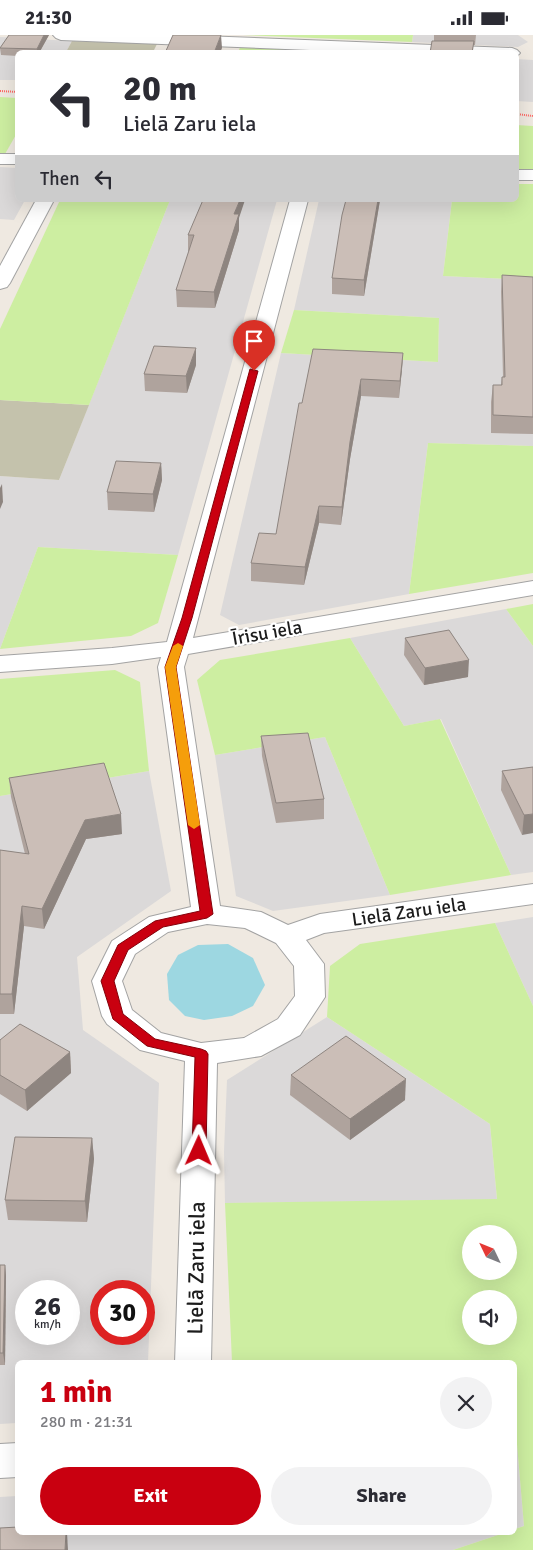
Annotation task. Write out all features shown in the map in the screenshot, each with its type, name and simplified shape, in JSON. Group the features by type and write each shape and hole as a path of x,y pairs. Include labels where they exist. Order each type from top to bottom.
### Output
{"street":[{"path":"61,35 386,50"},
{"path":"0,159 15,159"},
{"path":"519,175 533,175"},
{"path":"0,283 44,202"},
{"path":"207,914 171,667 187,618 298,202"},
{"name":"Īrisu iela","path":"0,664 112,656 178,648 533,588"},
{"name":"Lielā Zaru iela","path":"287,937 320,924 533,894"},
{"path":"207,914 250,919 287,937 309,965 310,997 289,1027 250,1048 201,1054 151,1043 118,1016 107,981 123,948 159,924 207,914"},
{"name":"Lielā Zaru iela","path":"193,1360 201,1054"},
{"path":"0,1461 15,1460"}],"path":[{"path":"0,91 15,92"},
{"path":"519,114 533,116"}],"shaded area":[{"path":"413,35 518,35 528,42 518,47 412,42"},
{"path":"0,37 72,41 67,50 15,50 15,80 0,80"},
{"path":"72,41 157,44 154,50 67,50"},
{"path":"519,59 533,60 533,102 519,101"},
{"path":"0,167 15,168 15,202 24,202 14,220 0,219"},
{"path":"169,202 276,202 178,555 38,547 0,649 0,476 59,480"},
{"path":"319,202 452,202 443,276 533,280 533,446 428,443 409,594 239,625 220,615 281,353 438,362 439,318 294,310"},
{"path":"0,400 89,405 59,480 0,476"},
{"path":"506,609 533,646 533,872 511,875 441,719 404,726 350,638"},
{"path":"325,737 390,895 273,911 236,896 215,755"},
{"path":"149,771 171,891 77,957 83,1030 159,1083 151,1280 90,1280 90,1345 149,1345 148,1360 15,1360 15,1423 0,1424 0,796"},
{"path":"533,917 533,1006 495,923"},
{"path":"327,1017 490,1124 497,1200 225,1203 224,1151 227,1080"},
{"path":"517,1444 524,1526 517,1528"},
{"path":"15,1496 15,1535 498,1535 453,1550 0,1550 0,1497"}],"green space":[{"path":"243,35 413,35 412,42"},
{"path":"240,47 297,50 239,50"},
{"path":"0,97 15,98 15,136 5,154 0,154"},
{"path":"519,125 533,126 533,169 519,169"},
{"path":"519,184 533,184 533,280 443,276 452,202 519,202"},
{"path":"59,202 169,202 89,405 0,400 0,329"},
{"path":"294,310 439,318 438,362 281,353"},
{"path":"428,443 533,446 533,573 409,594"},
{"path":"38,547 178,555 158,623 131,636 0,649"},
{"path":"533,604 533,646 506,609"},
{"path":"350,638 404,726 440,719 511,875 390,895 325,737 215,755 197,680 220,660"},
{"path":"115,670 140,682 149,771 0,796 0,679"},
{"path":"495,923 533,1006 533,1550 453,1550 498,1535 517,1535 517,1528 524,1526 517,1444 517,1360 232,1360 225,1203 497,1199 490,1124 327,1017 330,966 360,944"}],"water":[{"path":"228,944 253,958 265,985 253,1006 232,1016 204,1020 185,1016 169,1000 167,974 178,955 198,945"}],"building":[{"path":"9,35 44,35 37,49 0,48"},
{"path":"173,35 221,35 215,50 166,50"},
{"path":"432,41 474,41 472,50 430,50"},
{"path":"202,202 239,202 234,214 239,214 214,292 176,290 194,235 188,235"},
{"path":"345,202 378,202 364,280 332,278"},
{"path":"502,275 533,277 533,417 493,415 493,385 502,385 502,377 505,377"},
{"path":"154,346 196,348 186,376 144,374"},
{"path":"313,349 403,353 400,381 361,379 350,442 342,507 319,506 305,567 251,563 259,533 276,534 299,403 302,403"},
{"path":"116,461 161,463 153,494 107,492"},
{"path":"449,630 469,660 425,668 405,638"},
{"path":"308,733 324,799 276,803 261,736"},
{"path":"104,763 121,814 85,820 42,909 22,906 12,994 0,994 0,850 29,854 9,778"},
{"path":"533,767 533,814 524,815 502,771"},
{"path":"20,1024 70,1052 25,1090 0,1075 0,1040"},
{"path":"346,1036 406,1079 350,1119 291,1075"},
{"path":"15,1137 92,1138 85,1201 5,1200"},
{"path":"0,1265 5,1265 3,1353 0,1353"},
{"path":"15,1527 15,1535 66,1535 65,1550 0,1550 0,1528"}],"slow traffic":[{"path":"178,646 171,667 194,825"}],"route":[{"path":"199,1151 201,1054 151,1043 118,1016 107,981 123,948 159,924 207,914 171,667 187,618 254,371"}]}
